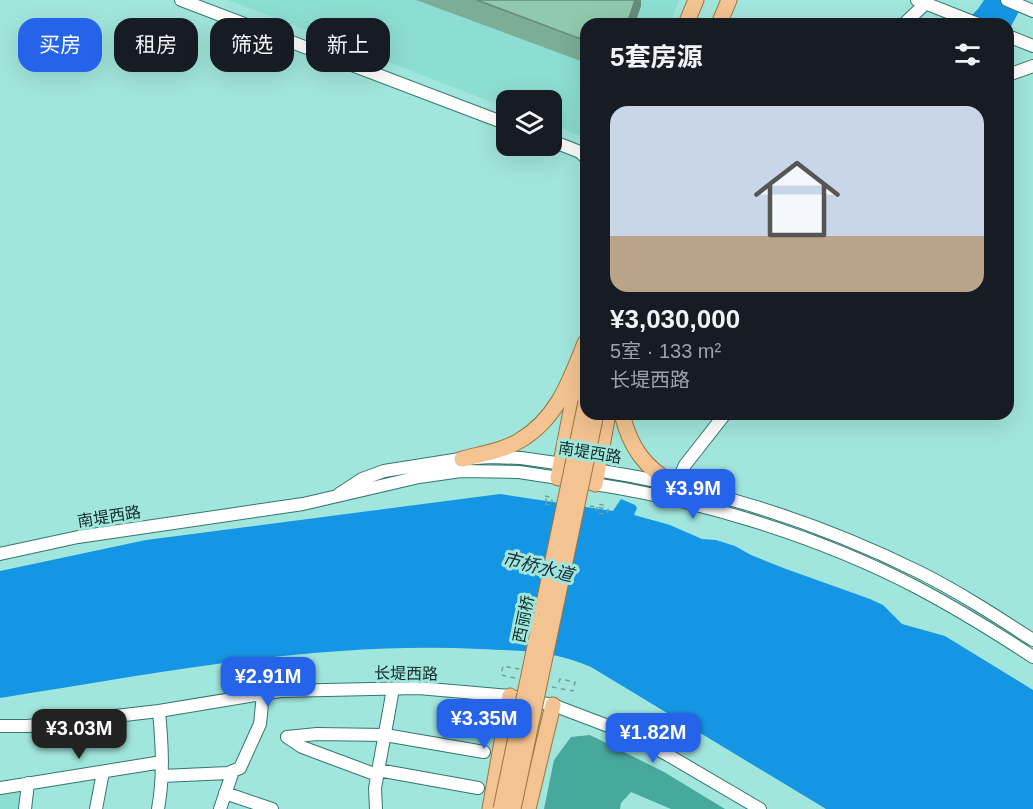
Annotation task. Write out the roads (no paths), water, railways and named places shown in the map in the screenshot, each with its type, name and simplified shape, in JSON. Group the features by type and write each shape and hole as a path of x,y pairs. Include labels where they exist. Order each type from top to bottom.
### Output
{"main road":[{"path":"688,18 696,0"},
{"path":"722,18 729,0"},
{"path":"462,459 519,442 542,424 559,402 580,352"},
{"path":"560,471 580,369"},
{"name":"西丽桥","path":"501,809 582,420"},
{"name":"西丽桥","path":"513,809 595,420"},
{"path":"596,477 608,420"},
{"path":"624,420 629,439 640,457 665,479 676,484"},
{"path":"490,809 510,696"},
{"path":"528,809 553,705"}],"street":[{"path":"181,0 496,120"},
{"path":"204,0 496,112"},
{"path":"1006,0 1031,10"},
{"path":"909,18 922,2 962,18"},
{"path":"1014,39 1033,46"},
{"path":"1014,73 1033,66"},
{"path":"562,137 580,144"},
{"path":"562,145 580,152"},
{"path":"676,484 685,465 720,420"},
{"name":"南堤西路","path":"331,499 362,479 384,471 491,457 520,458 560,471 596,477 676,484 775,514 895,561 981,607 1033,640"},
{"name":"南堤西路","path":"0,554 78,537 331,499 419,477 461,471 560,471"},
{"name":"南堤西路","path":"596,477 716,510 839,553 916,587 975,620 1033,657"},
{"name":"长堤西路","path":"0,726 28,726 159,711 280,691 418,688 510,696 553,705 624,732 760,809"},
{"path":"376,809 375,788 393,689"},
{"path":"162,776 233,771 240,768 260,724 263,694"},
{"path":"158,809 162,776 159,711"},
{"path":"548,727 561,718 576,715"},
{"name":"长堤西路","path":"0,733 28,726"},
{"path":"478,788 378,773 302,747 287,736 385,735 484,752"},
{"path":"0,788 162,762"},
{"path":"220,809 233,771"},
{"path":"96,809 103,772"},
{"path":"25,809 28,783"},
{"path":"225,794 272,809"}],"water":[{"path":"984,0 1025,0 1014,21 1014,18 969,18"},
{"name":"市桥水道","path":"500,494 613,511 621,499 635,505 637,508 634,515 670,525 702,539 716,540 735,546 786,569 883,605 902,624 945,636 1033,690 1033,809 826,809 591,667 563,657 537,652 420,648 299,654 179,669 0,698 0,571 146,540"}]}
